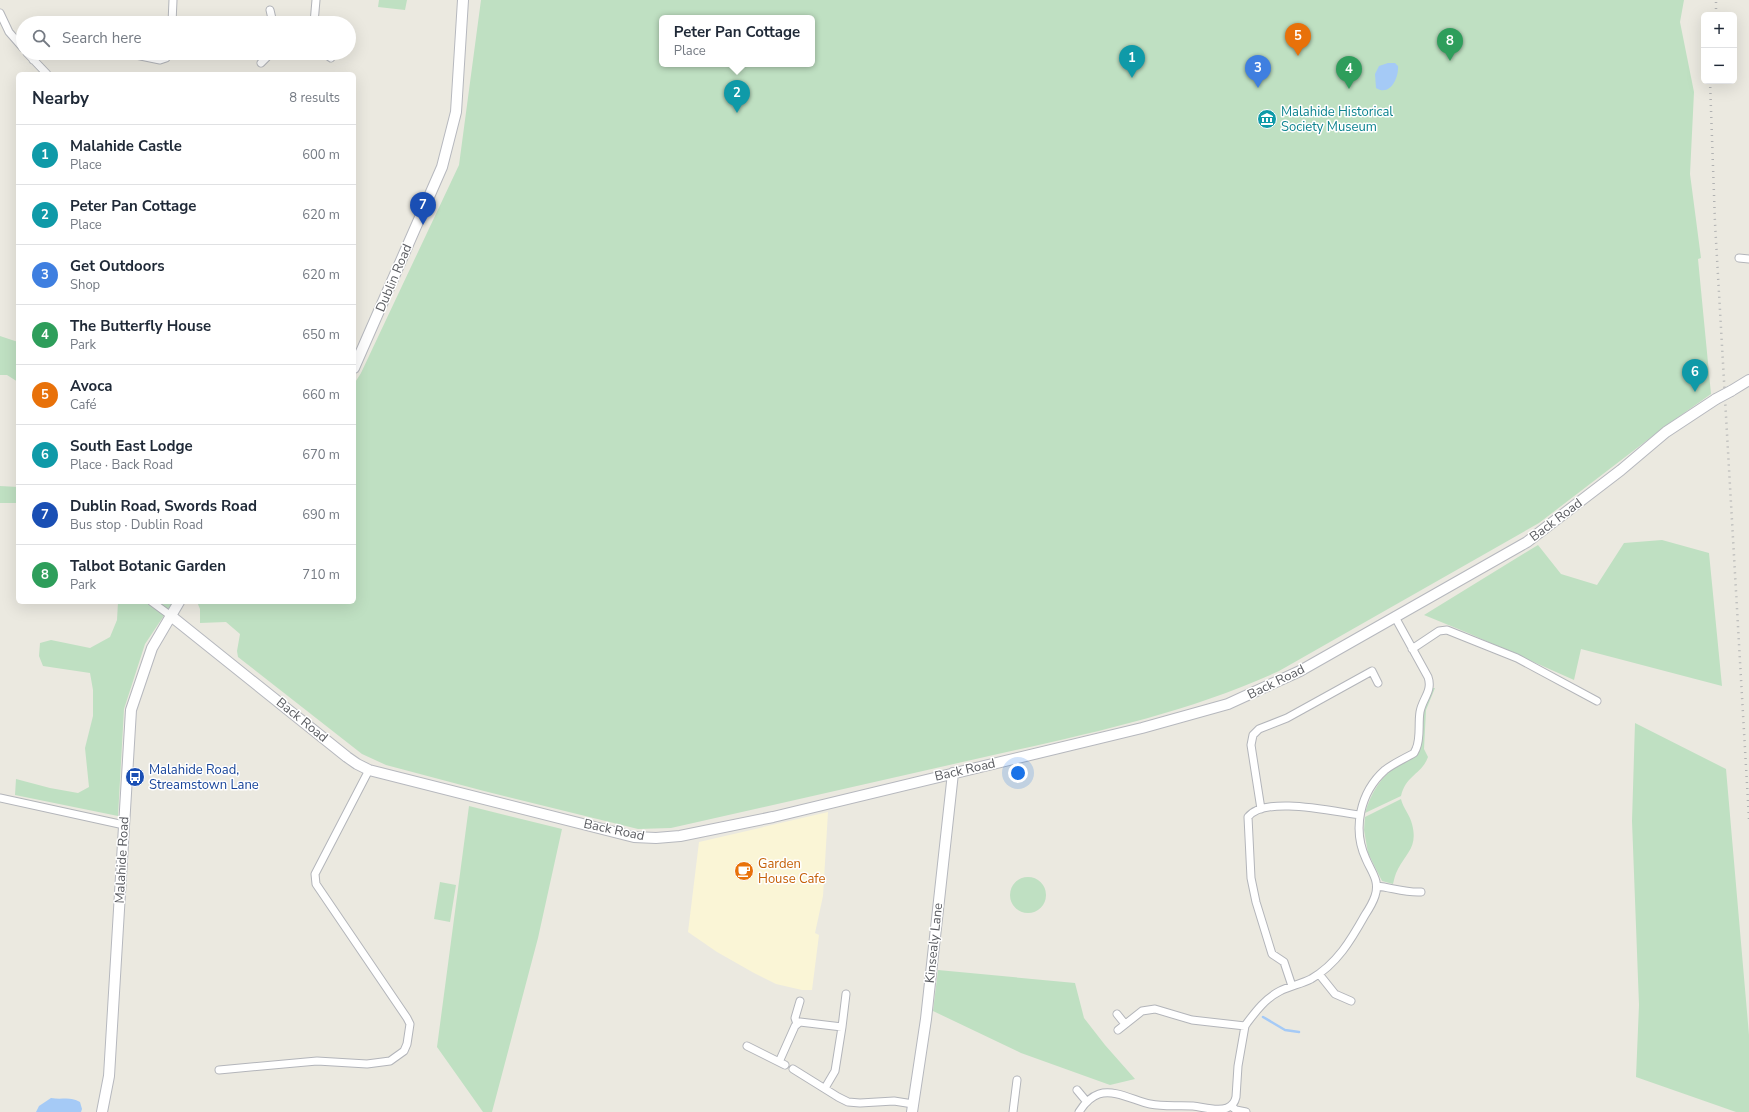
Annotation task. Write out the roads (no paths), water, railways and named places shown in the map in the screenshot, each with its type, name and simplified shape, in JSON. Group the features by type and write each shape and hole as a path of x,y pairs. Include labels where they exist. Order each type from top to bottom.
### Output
{"street":[{"path":"172,16 173,0"},
{"path":"315,16 316,0"},
{"name":"Dublin Road","path":"356,363 442,167 456,112 463,0"},
{"path":"270,10 271,16"},
{"path":"0,13 9,32 16,40"},
{"path":"33,60 44,72"},
{"path":"261,63 264,60"},
{"path":"1739,258 1749,259"},
{"name":"Back Road","path":"171,616 347,757 369,770 634,837 656,838 680,836 773,817 1142,728 1228,704 1300,671 1527,542 1621,470 1666,432 1716,399 1749,380"},
{"path":"155,604 171,616 178,604"},
{"name":"Malahide Road","path":"102,1112 109,1076 131,710 152,648 171,616"},
{"path":"1079,1112 1087,1102 1100,1094 1109,1093 1133,1100 1177,1109 1192,1106 1220,1109 1231,1106 1236,1097 1238,1066 1245,1026 1268,999 1278,992 1301,984 1319,974 1348,945 1375,897 1378,886 1362,848 1359,832 1360,815 1367,794 1376,781 1392,766 1414,753 1418,745 1420,712 1427,697 1430,682 1394,617"},
{"path":"1412,649 1439,631 1446,630 1517,658 1597,701"},
{"path":"1261,809 1251,745 1253,735 1259,730 1287,718 1372,671 1378,683"},
{"path":"219,1070 317,1061 367,1064 390,1061 404,1051 407,1044 410,1024 407,1018 316,884 315,880 315,874 369,770"},
{"name":"Kinsealy Lane","path":"913,1108 926,1019 953,773"},
{"path":"0,798 124,825"},
{"path":"1292,986 1284,962 1272,954 1252,885 1247,821 1251,814 1261,809 1293,805 1360,815"},
{"path":"1378,886 1408,892 1421,892"},
{"path":"1319,974 1335,994 1351,1001"},
{"path":"825,1088 835,1071 846,994"},
{"path":"797,1024 795,1018 800,1001"},
{"path":"1118,1030 1142,1011 1155,1009 1192,1020 1245,1026"},
{"path":"1117,1014 1125,1024"},
{"path":"747,1046 782,1063 795,1026 800,1022 842,1027"},
{"path":"793,1069 825,1088 838,1098 848,1102 860,1103 894,1101 913,1108"},
{"path":"1013,1112 1017,1080"},
{"path":"1077,1090 1087,1102"},
{"path":"1231,1106 1236,1110 1246,1112"}],"water":[{"path":"1388,63 1395,63 1398,66 1397,76 1393,85 1385,90 1381,90 1376,88 1375,74 1379,66"},
{"path":"51,1098 76,1100 80,1102 82,1109 81,1112 36,1112 39,1106"}],"waterway":[{"path":"1263,1017 1285,1030 1299,1032"}],"railway":[{"path":"1716,0 1716,12"},
{"path":"1710,84 1715,223 1749,819"}],"place":[{"name":"Avoca","path":"1298,56"},
{"name":"Talbot Botanic Garden","path":"1450,61"},
{"name":"Malahide Castle","path":"1132,78"},
{"name":"Get Outdoors","path":"1258,88"},
{"name":"The Butterfly House","path":"1349,89"},
{"name":"Peter Pan Cottage","path":"737,113"},
{"name":"Malahide Historical Society Museum","path":"1267,119"},
{"name":"Dublin Road, Swords Road","path":"423,225"},
{"name":"South East Lodge","path":"1695,392"},
{"name":"Malahide Road, Streamstown Lane","path":"135,777"},
{"name":"Garden House Cafe","path":"744,871"}]}
